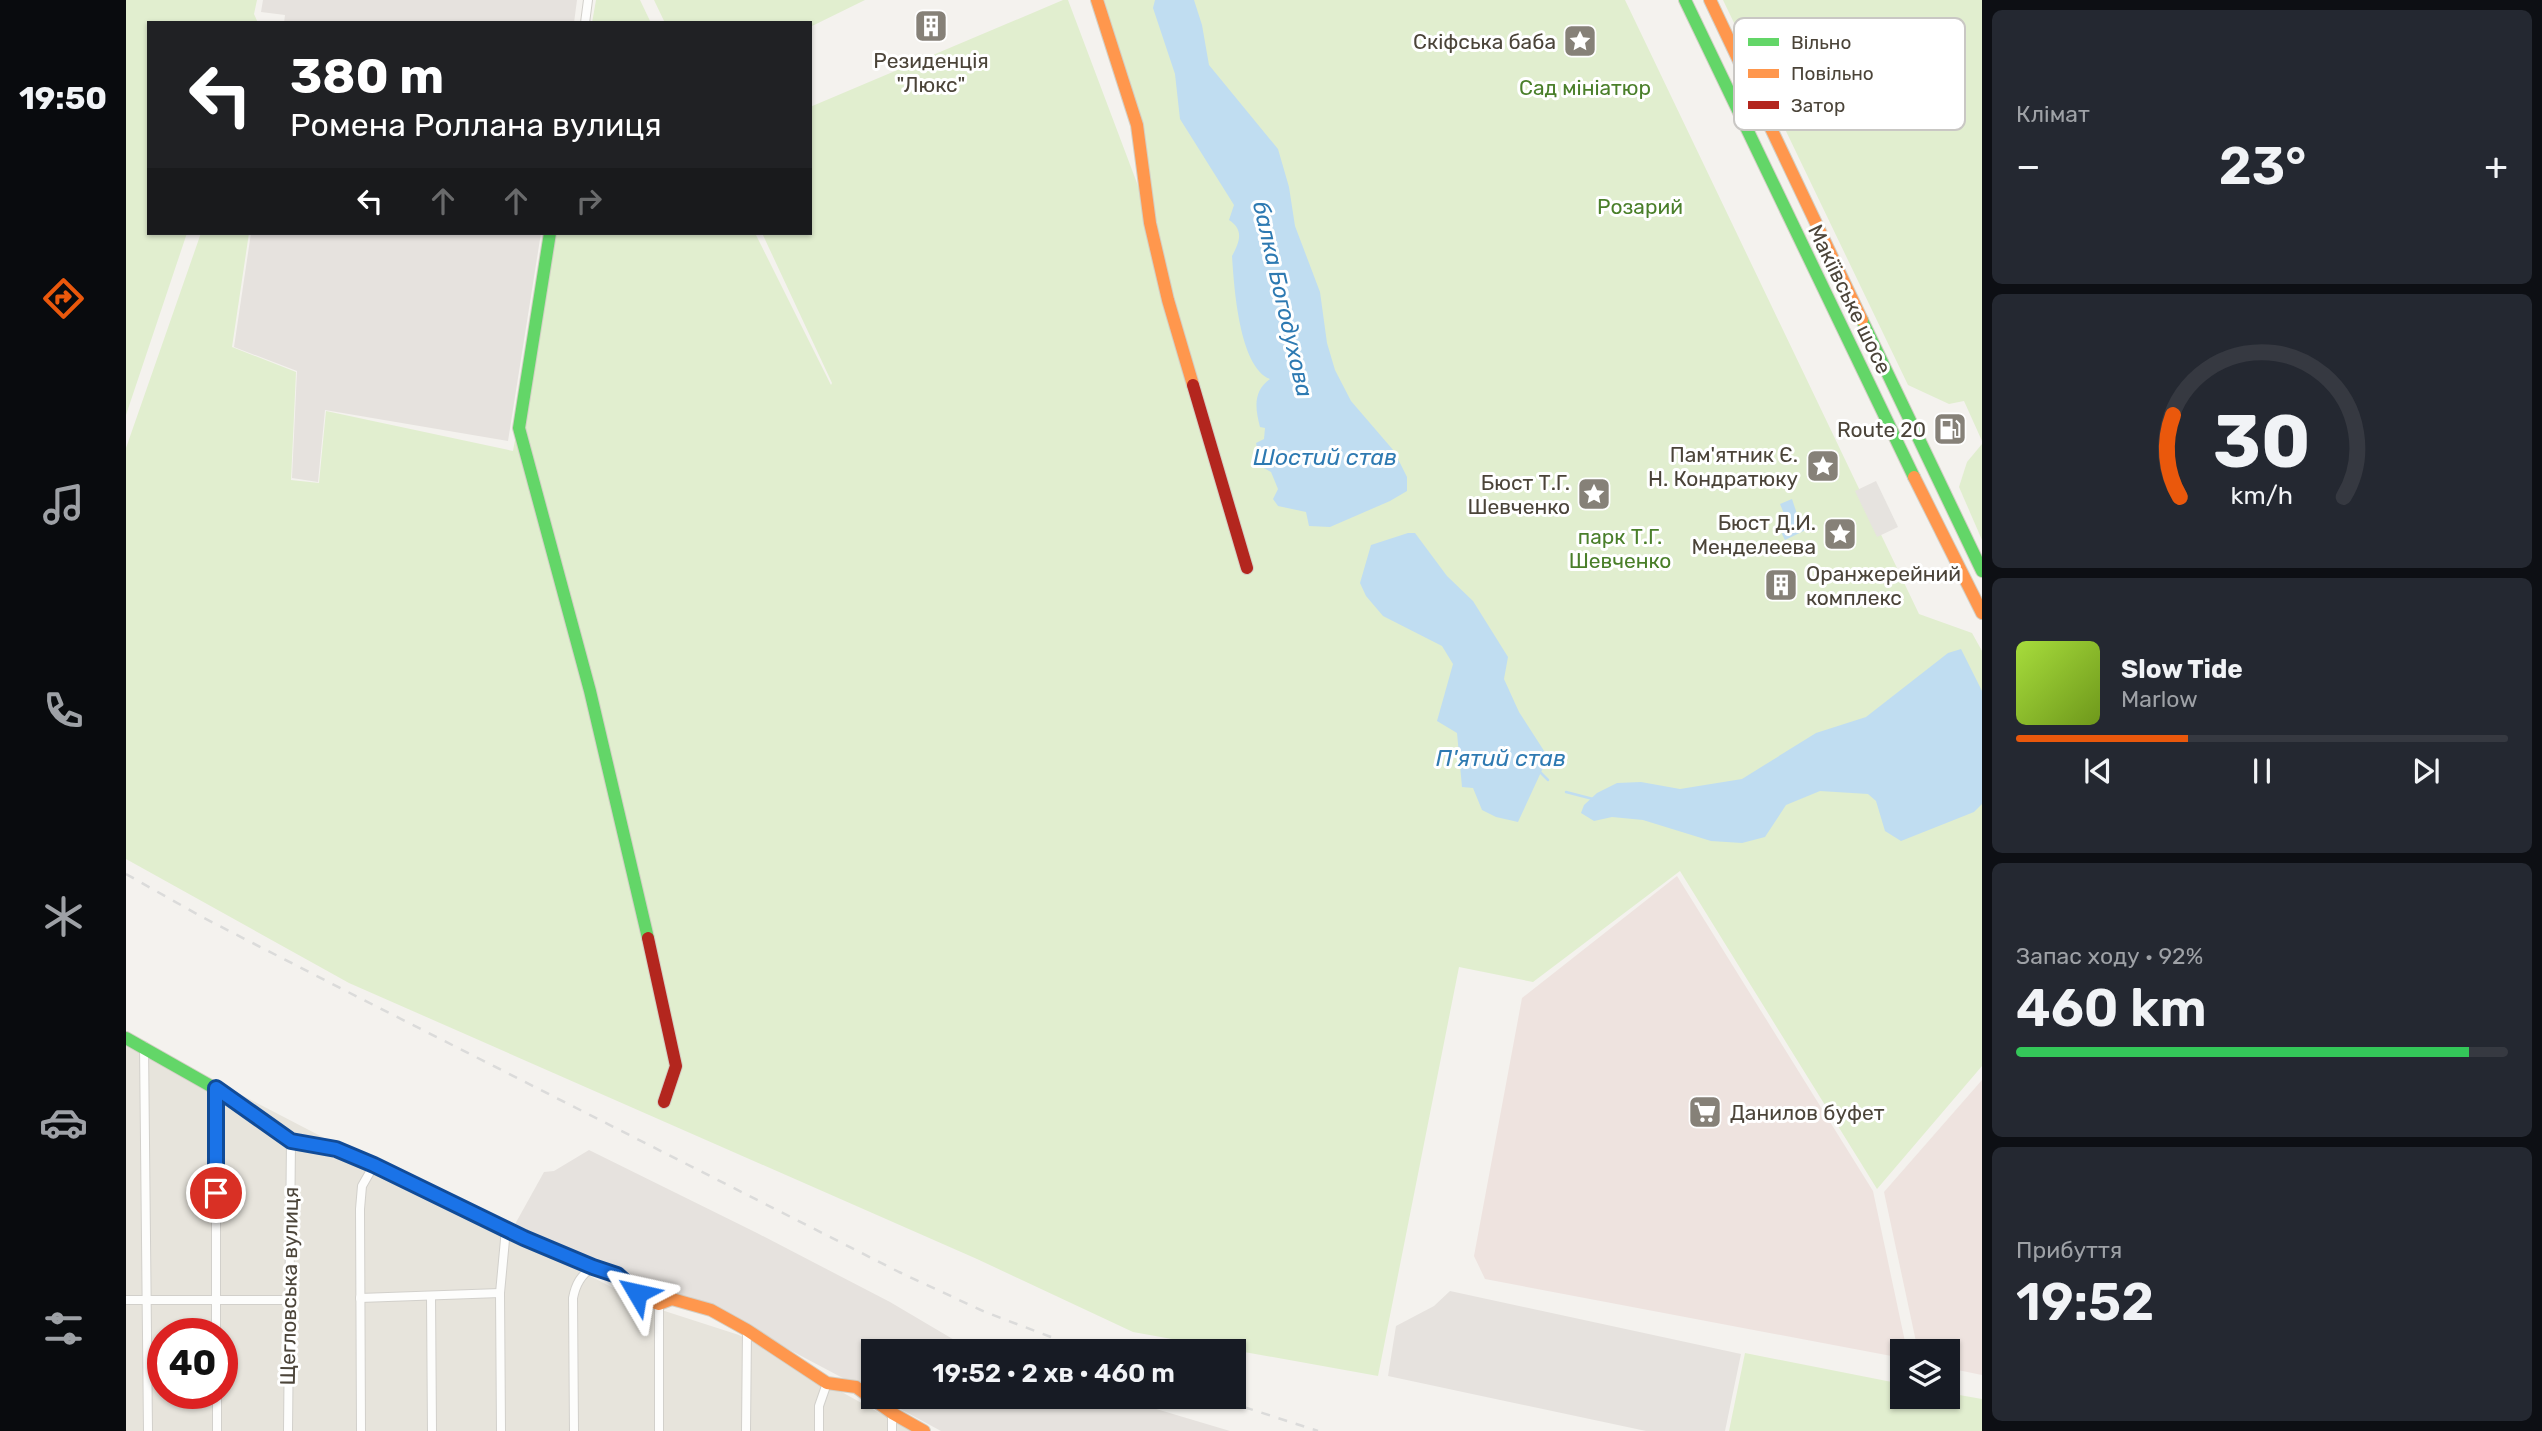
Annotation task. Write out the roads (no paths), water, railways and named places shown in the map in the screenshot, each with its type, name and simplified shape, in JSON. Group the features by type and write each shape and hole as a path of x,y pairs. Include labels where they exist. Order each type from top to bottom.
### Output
{"street":[{"path":"585,21 589,0"},
{"path":"1097,0 1137,125 1150,223 1168,300 1247,568"},
{"name":"Макіївське шосе","path":"1685,0 1734,102"},
{"name":"Макіївське шосе","path":"1710,0 1734,50"},
{"name":"Макіївське шосе","path":"1747,130 1896,441 1982,613"},
{"name":"Макіївське шосе","path":"1772,130 1982,571"},
{"path":"550,235 519,428 590,691 658,979 676,1066 664,1102"},
{"path":"126,1038 216,1088 291,1141 336,1149 374,1165 506,1229 617,1275 646,1300 659,1304 672,1298 711,1310 747,1330 827,1383 856,1387 892,1413 924,1431"},
{"path":"144,1046 148,1431"},
{"path":"216,1088 216,1318"},
{"name":"Щегловська вулиця","path":"288,1431 291,1141"},
{"path":"360,1431 362,1186 374,1165"},
{"path":"501,1431 500,1293 506,1229"},
{"path":"574,1431 573,1298 575,1286 581,1276 593,1267"},
{"path":"360,1298 500,1293"},
{"path":"431,1296 432,1431"},
{"path":"126,1300 288,1300"},
{"path":"659,1304 659,1431"},
{"path":"746,1431 747,1330"},
{"path":"819,1431 818,1406 827,1383"},
{"path":"217,1409 217,1431"},
{"path":"892,1413 892,1431"}],"water":[{"name":"Шостий став","path":"1155,0 1194,0 1202,25 1209,65 1278,149 1289,187 1295,226 1320,292 1327,343 1335,370 1351,401 1394,451 1407,477 1407,491 1330,527 1309,526 1306,512 1278,506 1273,499 1278,489 1271,472 1262,467 1256,443 1264,439 1265,428 1260,427 1257,400 1264,384 1270,379 1260,372 1251,359 1240,324 1232,256 1239,232 1229,220 1234,205 1180,119 1175,74 1153,8"},
{"path":"1792,499 1800,523 1807,520 1810,528 1785,540 1782,534 1787,521 1780,504"},
{"name":"П'ятий став","path":"1415,533 1447,576 1473,601 1508,657 1504,679 1519,712 1548,757 1518,822 1496,817 1482,810 1473,788 1462,787 1457,733 1437,721 1453,664 1442,646 1383,616 1366,596 1360,583 1371,545"},
{"path":"1961,649 1982,691 1982,804 1974,812 1901,841 1885,831 1876,801 1868,794 1820,791 1786,805 1765,837 1742,843 1711,841 1643,820 1612,817 1594,821 1581,813 1584,805 1597,793 1617,783 1641,782 1680,789 1742,779 1816,733 1866,717 1948,653"}],"waterway":[{"name":"балка Богодухова","path":"1539,771 1548,780"},
{"name":"балка Богодухова","path":"1566,792 1593,799"}],"railway":[{"path":"126,874 202,917 899,1272 985,1312 1056,1339"},
{"path":"1246,1408 1318,1431"}],"place":[{"name":"Резиденція \"Люкс\"","path":"931,26"},
{"name":"Скіфська баба","path":"1580,41"},
{"name":"Route 20","path":"1950,429"},
{"name":"Пам'ятник Є. Н. Кондратюку","path":"1823,466"},
{"name":"Бюст Т.Г. Шевченко","path":"1594,494"},
{"name":"Бюст Д.И. Менделеева","path":"1840,534"},
{"name":"Оранжерейний комплекс","path":"1781,585"},
{"name":"Данилов буфет","path":"1705,1112"}],"park label":[{"name":"Сад мініатюр","path":"1585,87"},
{"name":"Розарий","path":"1640,206"},
{"name":"парк Т.Г. Шевченко","path":"1620,548"}]}
